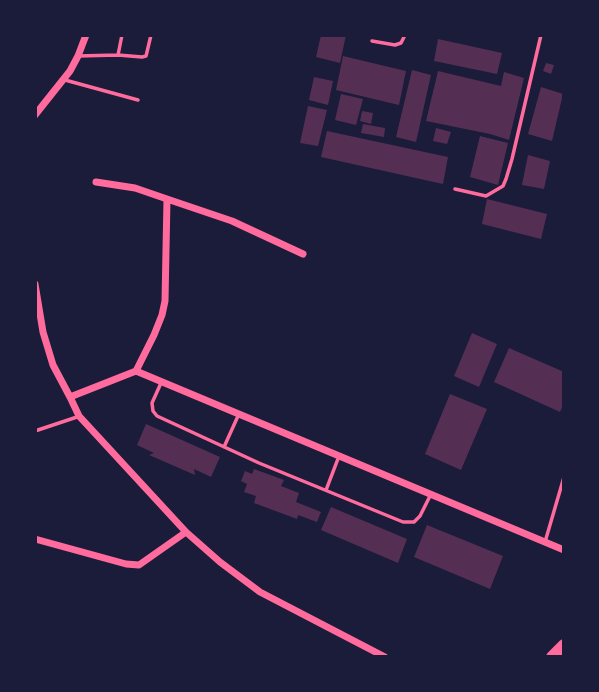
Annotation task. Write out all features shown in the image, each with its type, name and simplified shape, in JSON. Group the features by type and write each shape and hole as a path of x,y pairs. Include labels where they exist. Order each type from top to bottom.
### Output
{"main road":[{"path":"552,657 564,645"}],"street":[{"path":"35,115 78,56 86,35"},
{"path":"96,181 135,188 232,221 303,254"},
{"path":"69,397 136,371 154,335 165,301 167,199"},
{"path":"35,284 43,332 53,365 79,416 186,532 260,592 385,657"},
{"path":"136,371 564,550"},
{"path":"35,539 125,565 139,565 186,532"}],"lane":[{"path":"118,55 122,35"},
{"path":"78,56 146,56 151,35"},
{"path":"372,41 395,45 401,43 405,35"},
{"path":"455,189 486,196 503,186 541,35"},
{"path":"63,79 138,100"},
{"path":"162,382 152,403 157,416 326,490 403,522 414,522 431,494"},
{"path":"224,447 239,414"},
{"path":"35,431 79,416"},
{"path":"326,490 340,456"},
{"path":"545,542 564,477"}],"building":[{"path":"321,35 346,35 340,63 316,57"},
{"path":"438,39 502,53 497,74 434,61"},
{"path":"343,56 406,71 399,105 336,90"},
{"path":"546,63 554,65 551,74 543,71"},
{"path":"412,70 431,75 416,142 396,137"},
{"path":"438,71 501,86 504,72 524,78 509,140 426,121"},
{"path":"314,77 333,81 328,105 309,100"},
{"path":"541,87 563,94 552,141 528,134"},
{"path":"341,94 363,99 356,125 335,120"},
{"path":"308,106 327,110 318,146 300,143"},
{"path":"362,111 373,113 371,124 360,121"},
{"path":"363,124 385,128 384,137 361,133"},
{"path":"436,128 451,132 447,144 433,141"},
{"path":"327,131 448,157 443,184 321,157"},
{"path":"480,136 508,143 498,185 470,177"},
{"path":"528,155 550,161 544,189 522,185"},
{"path":"487,199 547,214 541,239 482,224"},
{"path":"472,333 497,344 479,387 454,376"},
{"path":"509,348 564,372 564,403 560,412 494,382"},
{"path":"450,394 487,409 461,470 425,454"},
{"path":"146,424 220,457 211,477 194,469 195,475 149,455 154,453 137,445"},
{"path":"254,469 284,480 281,486 299,493 296,502 321,512 317,522 298,515 297,519 254,503 256,496 244,492 247,484 241,481 245,471 252,474"},
{"path":"331,507 407,539 398,563 321,530"},
{"path":"427,525 503,556 490,589 414,557"}]}
